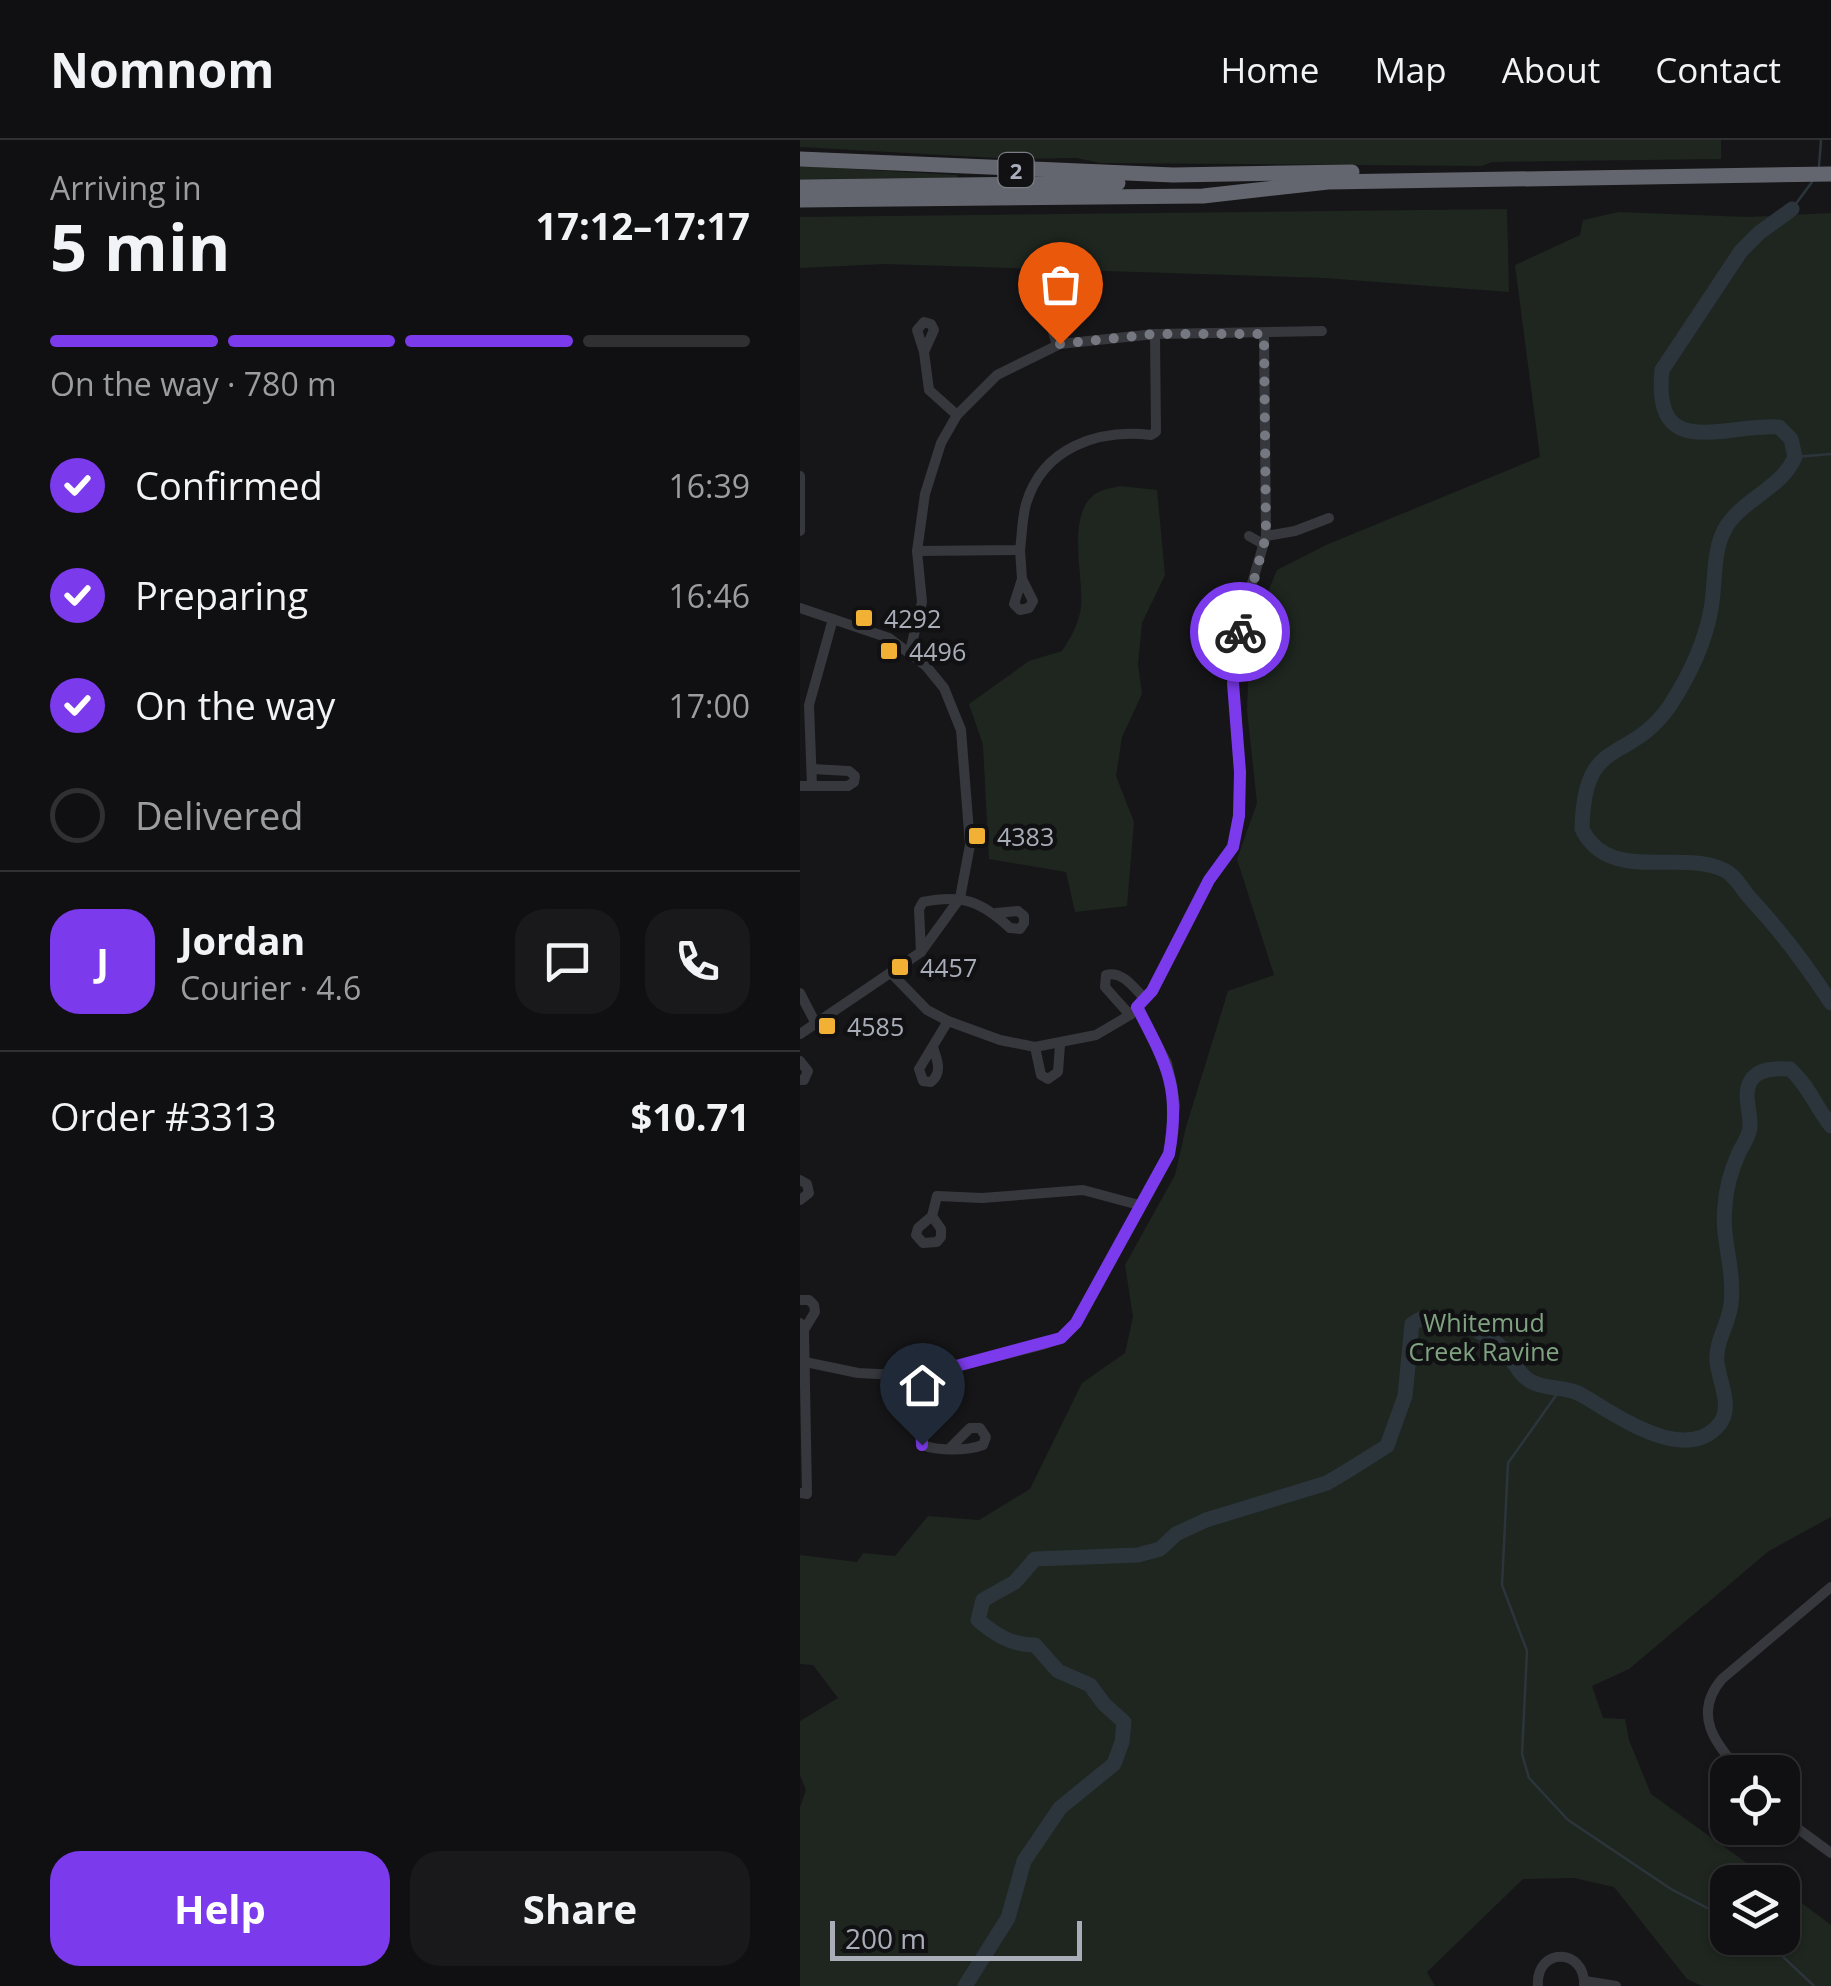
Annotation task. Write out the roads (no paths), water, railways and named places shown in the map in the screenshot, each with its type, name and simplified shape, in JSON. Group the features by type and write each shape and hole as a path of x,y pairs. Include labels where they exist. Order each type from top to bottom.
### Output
{"highway":[{"name":"2","path":"800,159 1104,174 1232,176 1310,172 1831,171"},
{"name":"2","path":"800,200 1203,196 1328,182 1617,173"},
{"path":"800,187 1095,184 1232,176"},
{"path":"800,210 903,207 994,198"}],"street":[{"path":"1050,322 1057,345"},
{"path":"910,651 922,602 917,551 924,494 941,443 957,416 997,375 1057,345 1155,334 1322,331"},
{"path":"1022,579 1020,550 1026,504 1037,480 1052,461 1071,446 1095,437 1124,432 1151,436 1156,432 1155,334"},
{"path":"892,974 927,1010 948,1021 1000,1040 1035,1047 1096,1035 1138,1007 1176,948 1209,880 1233,847 1239,816 1233,683 1242,616 1265,540 1264,334"},
{"path":"924,352 928,390 957,416"},
{"path":"800,476 800,532"},
{"path":"1249,536 1265,540 1329,518"},
{"path":"917,551 1020,550"},
{"path":"800,608 888,638 910,651 944,688 961,730 970,845 960,898 921,952 800,1034"},
{"path":"812,769 849,771 855,776 854,782 848,786 806,786 812,769 809,705 833,619"},
{"path":"921,952 920,905 927,900 960,898 996,913"},
{"path":"800,993 816,1022"},
{"path":"801,1361 858,1373 914,1376 1061,1338 1076,1323 1169,1154 1174,1106 1167,1064 1138,1007"},
{"path":"933,1047 948,1021"},
{"path":"1035,1047 1041,1075 1048,1079 1058,1072 1060,1044"},
{"path":"800,1061 808,1071 800,1080"},
{"path":"800,1180 809,1192 800,1200"},
{"path":"932,1216 936,1196 982,1198 1083,1190 1139,1205"},
{"path":"800,1300 809,1300 814,1305 814,1312 802,1326 807,1494 800,1492"},
{"path":"939,1371 932,1352 922,1348 913,1354 922,1445 950,1448"},
{"path":"1725,1755 1710,1732 1707,1711 1713,1690 1831,1587"},
{"path":"1800,1830 1831,1853"},
{"path":"1538,1986 1540,1969 1559,1956 1580,1966 1584,1983 1616,1986"}],"waterway":[{"path":"1819,166 1821,140"},
{"path":"1792,209 1812,182"},
{"path":"1792,209 1741,251 1662,370 1662,399 1668,417 1680,428 1695,432 1779,427 1791,439 1795,457 1781,477 1726,527 1716,556 1708,622 1689,672 1669,707 1653,725 1599,764 1585,799 1582,829 1594,846 1609,856 1627,861 1706,864 1728,872 1783,936 1831,1003"},
{"path":"1795,457 1831,454"},
{"path":"965,1986 1008,1918 1024,1861 1060,1808 1114,1764 1124,1722 1090,1685 1058,1671 1035,1645 1004,1638 978,1620 983,1600 1015,1582 1035,1559 1138,1555 1160,1549 1176,1534 1206,1520 1327,1483 1387,1446 1405,1396 1412,1324 1422,1319 1447,1319 1475,1329 1498,1344 1530,1381 1580,1394 1648,1432 1685,1440 1702,1437 1717,1427 1725,1412 1717,1354 1732,1291 1725,1206 1731,1174 1749,1131 1750,1082 1762,1071 1790,1069 1831,1126"},
{"path":"1562,1387 1508,1463 1502,1585 1527,1651 1522,1754 1529,1778 1568,1820 1671,1889 1710,1910"},
{"path":"1781,1955 1814,1986"}],"place":[{"name":"4292","path":"864,618"},
{"name":"4496","path":"889,651"},
{"name":"4383","path":"977,836"},
{"name":"4457","path":"900,967"},
{"name":"4585","path":"827,1026"}],"park label":[{"name":"Whitemud Creek Ravine","path":"1484,1336"}]}
